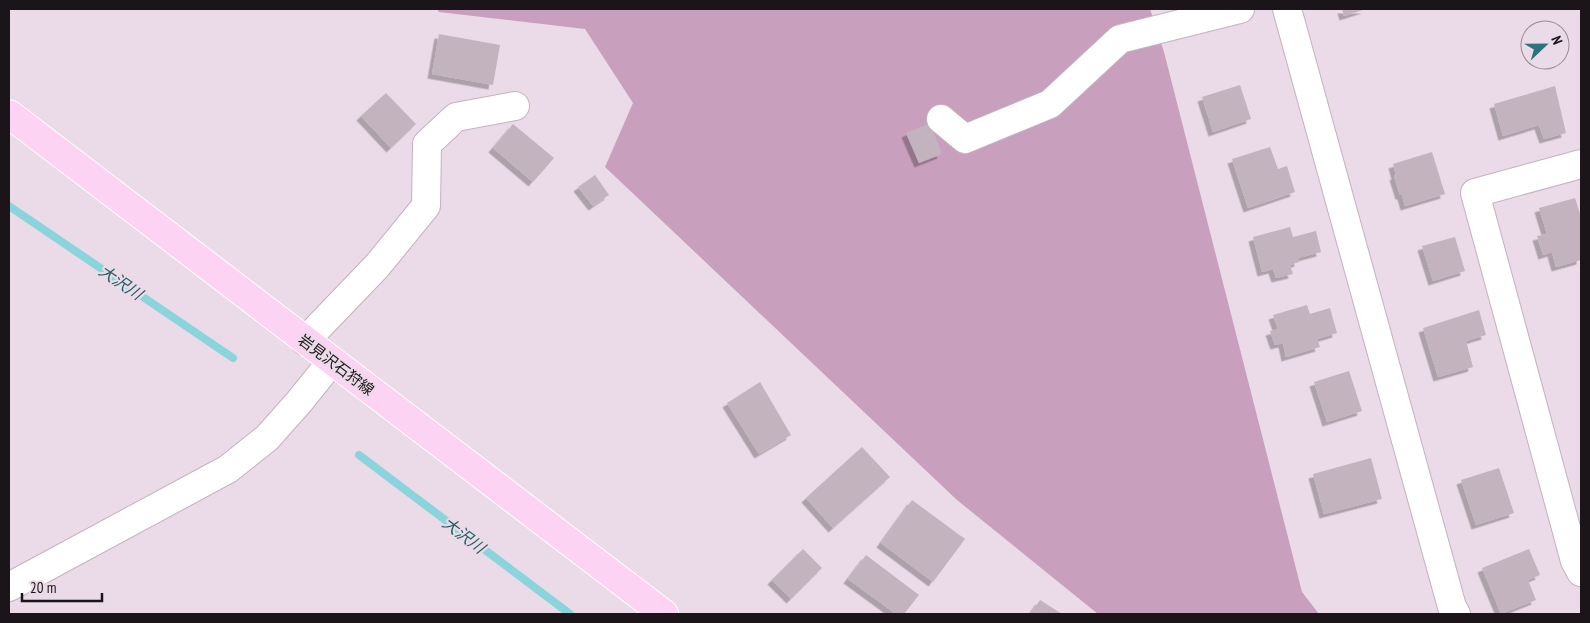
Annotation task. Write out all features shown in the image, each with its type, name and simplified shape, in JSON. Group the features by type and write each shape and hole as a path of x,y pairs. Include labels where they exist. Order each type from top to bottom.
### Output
{"main road":[{"name":"岩見沢石狩線","path":"9,114 664,614"}],"street":[{"path":"941,119 964,139 1050,104 1120,39 1240,9"},
{"path":"1287,9 1452,607 1456,614"},
{"path":"304,341 377,266 426,206 427,144 456,117 515,106"},
{"path":"1581,164 1475,193 1575,561 1581,572"},
{"path":"9,586 228,469 267,438 332,361"}],"shaded area":[{"path":"437,9 1150,9 1164,52 1302,592 1319,614 1098,614 957,500 605,167 633,103 585,29 439,12"}],"building":[{"path":"1342,9 1366,9 1344,16"},
{"path":"439,34 500,45 493,85 432,74"},
{"path":"1240,85 1251,119 1213,132 1202,97"},
{"path":"1555,86 1566,133 1544,139 1539,125 1503,136 1494,104"},
{"path":"386,93 416,124 391,148 361,116"},
{"path":"930,123 942,154 919,163 906,133"},
{"path":"513,124 554,158 533,182 493,148"},
{"path":"1270,147 1278,169 1287,166 1295,192 1248,208 1232,159"},
{"path":"1432,152 1445,194 1405,206 1394,176 1396,175 1393,164"},
{"path":"595,175 609,195 593,206 578,187"},
{"path":"1575,198 1581,217 1581,260 1556,267 1552,252 1543,255 1537,236 1547,234 1539,208"},
{"path":"1290,227 1293,237 1316,231 1321,252 1298,258 1299,262 1290,265 1293,274 1276,278 1273,269 1262,272 1253,237"},
{"path":"1455,237 1465,271 1433,281 1422,246"},
{"path":"1307,305 1310,314 1330,308 1337,333 1317,339 1320,347 1286,357 1283,343 1275,345 1270,331 1278,329 1273,315"},
{"path":"1479,310 1486,335 1466,341 1473,367 1438,377 1423,328"},
{"path":"1349,371 1362,411 1327,422 1314,382"},
{"path":"760,382 791,435 759,454 727,403"},
{"path":"862,447 890,477 833,528 806,498"},
{"path":"1371,458 1382,499 1324,514 1313,474"},
{"path":"1499,468 1514,513 1476,525 1461,480"},
{"path":"912,500 965,539 933,582 881,543"},
{"path":"803,549 822,568 791,599 772,580"},
{"path":"1529,549 1540,575 1528,580 1536,600 1501,614 1482,568"},
{"path":"866,555 919,595 904,614 896,614 848,579"},
{"path":"1040,600 1062,614 1030,614"}],"waterway":[{"name":"大沢川","path":"9,206 233,358"},
{"name":"大沢川","path":"359,455 570,614"}]}
